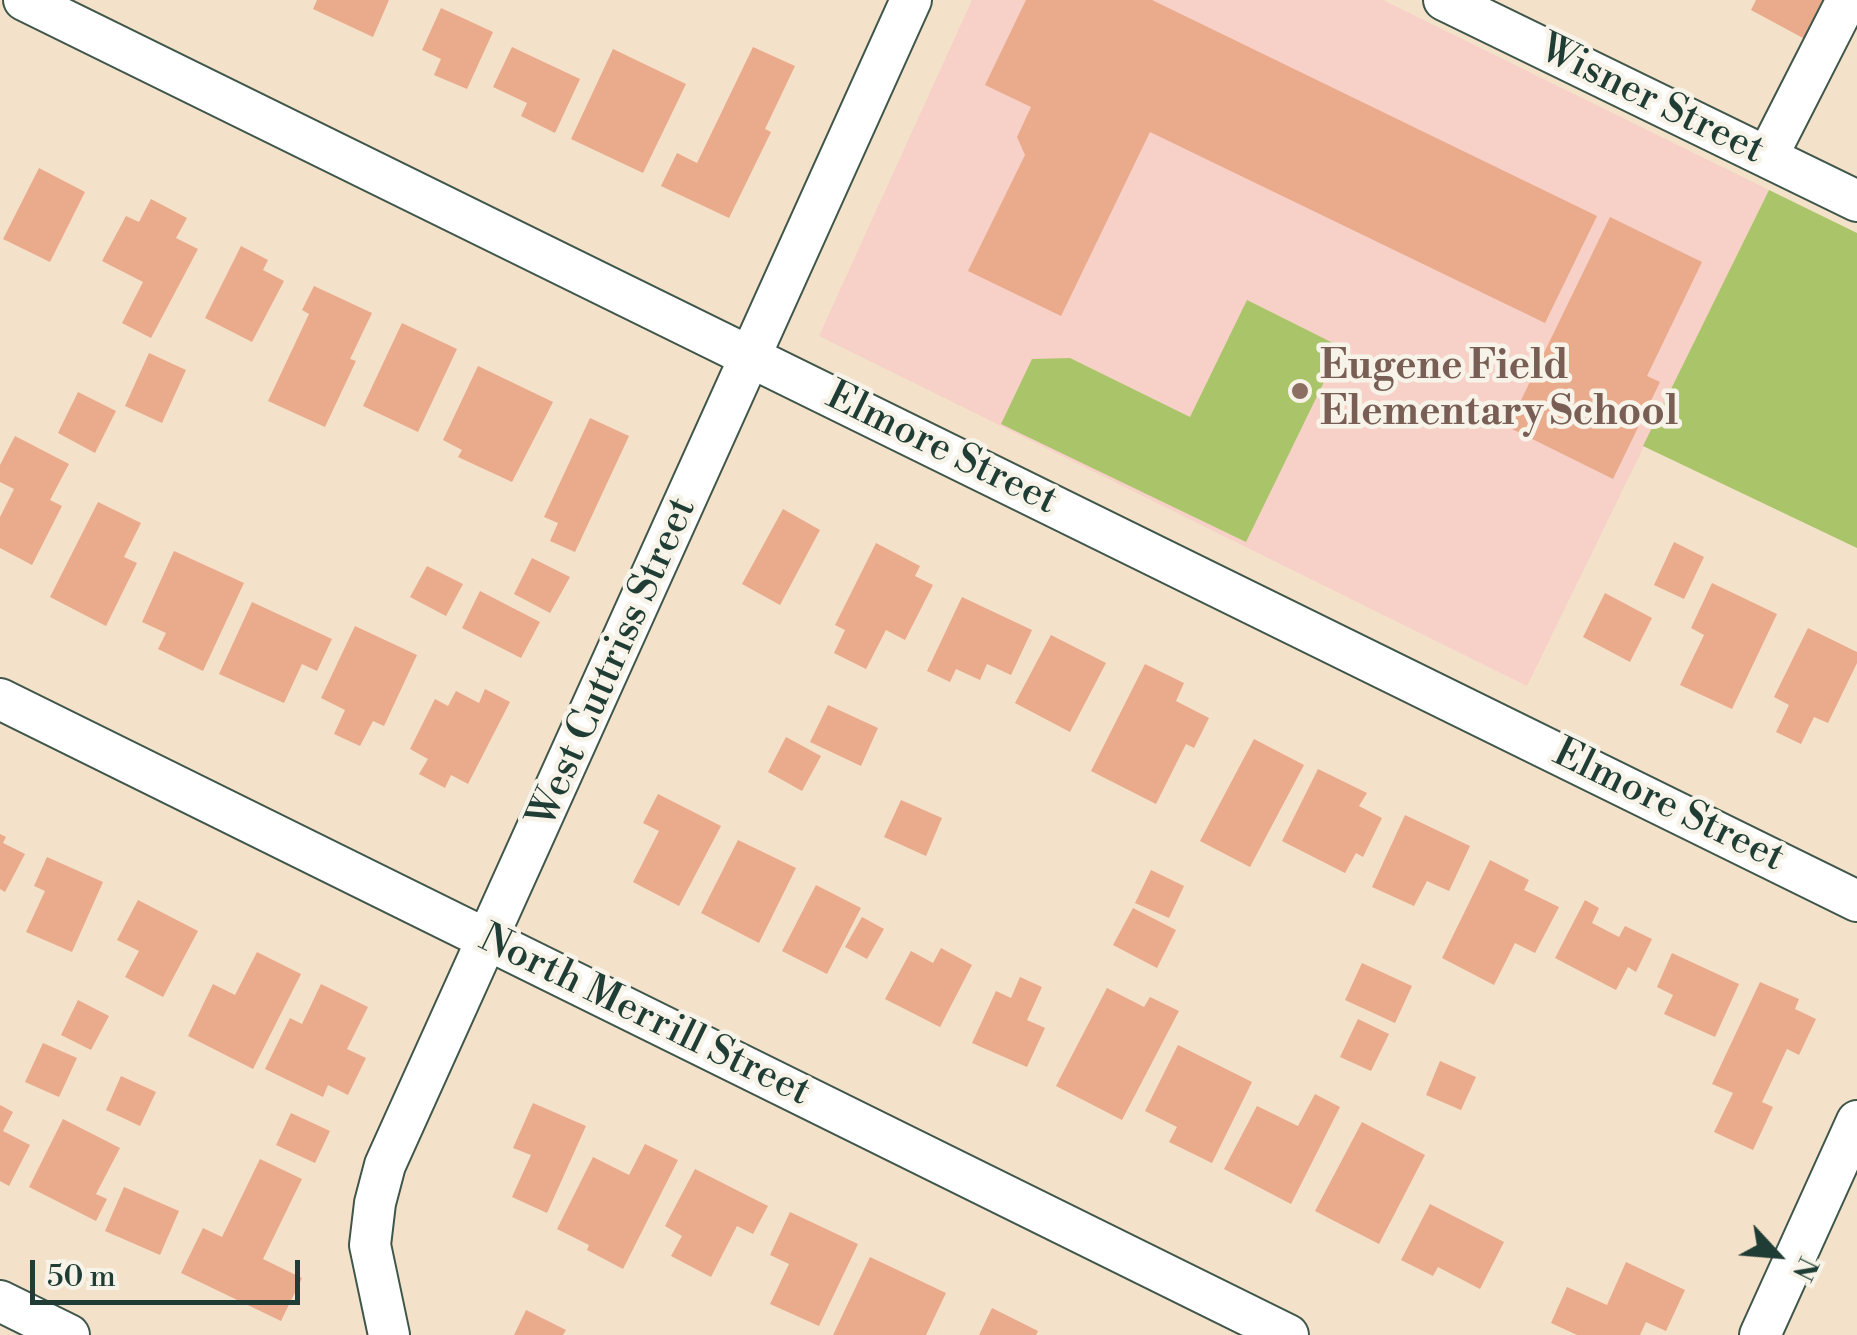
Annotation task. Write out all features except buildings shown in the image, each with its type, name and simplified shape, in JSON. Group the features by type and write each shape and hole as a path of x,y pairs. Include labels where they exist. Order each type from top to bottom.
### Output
{"street":[{"name":"Elmore Street","path":"24,0 1857,900"},
{"name":"West Cuttriss Street","path":"389,1335 370,1245 374,1202 385,1166 911,0"},
{"name":"Wisner Street","path":"1444,0 1857,201"},
{"path":"1767,157 1847,0"},
{"name":"North Merrill Street","path":"0,698 1288,1335"},
{"path":"1760,1335 1857,1121"},
{"path":"0,1301 69,1335"}],"shaded area":[{"name":"Eugene Field Elementary School","path":"972,0 1383,0 1769,190 1527,686 819,336"}],"green space":[{"path":"1769,190 1857,233 1857,548 1643,446"},
{"path":"1247,300 1341,347 1246,542 1001,424 1032,359 1070,358 1190,417"}],"place":[{"name":"Eugene Field Elementary School","path":"1300,391"}]}
